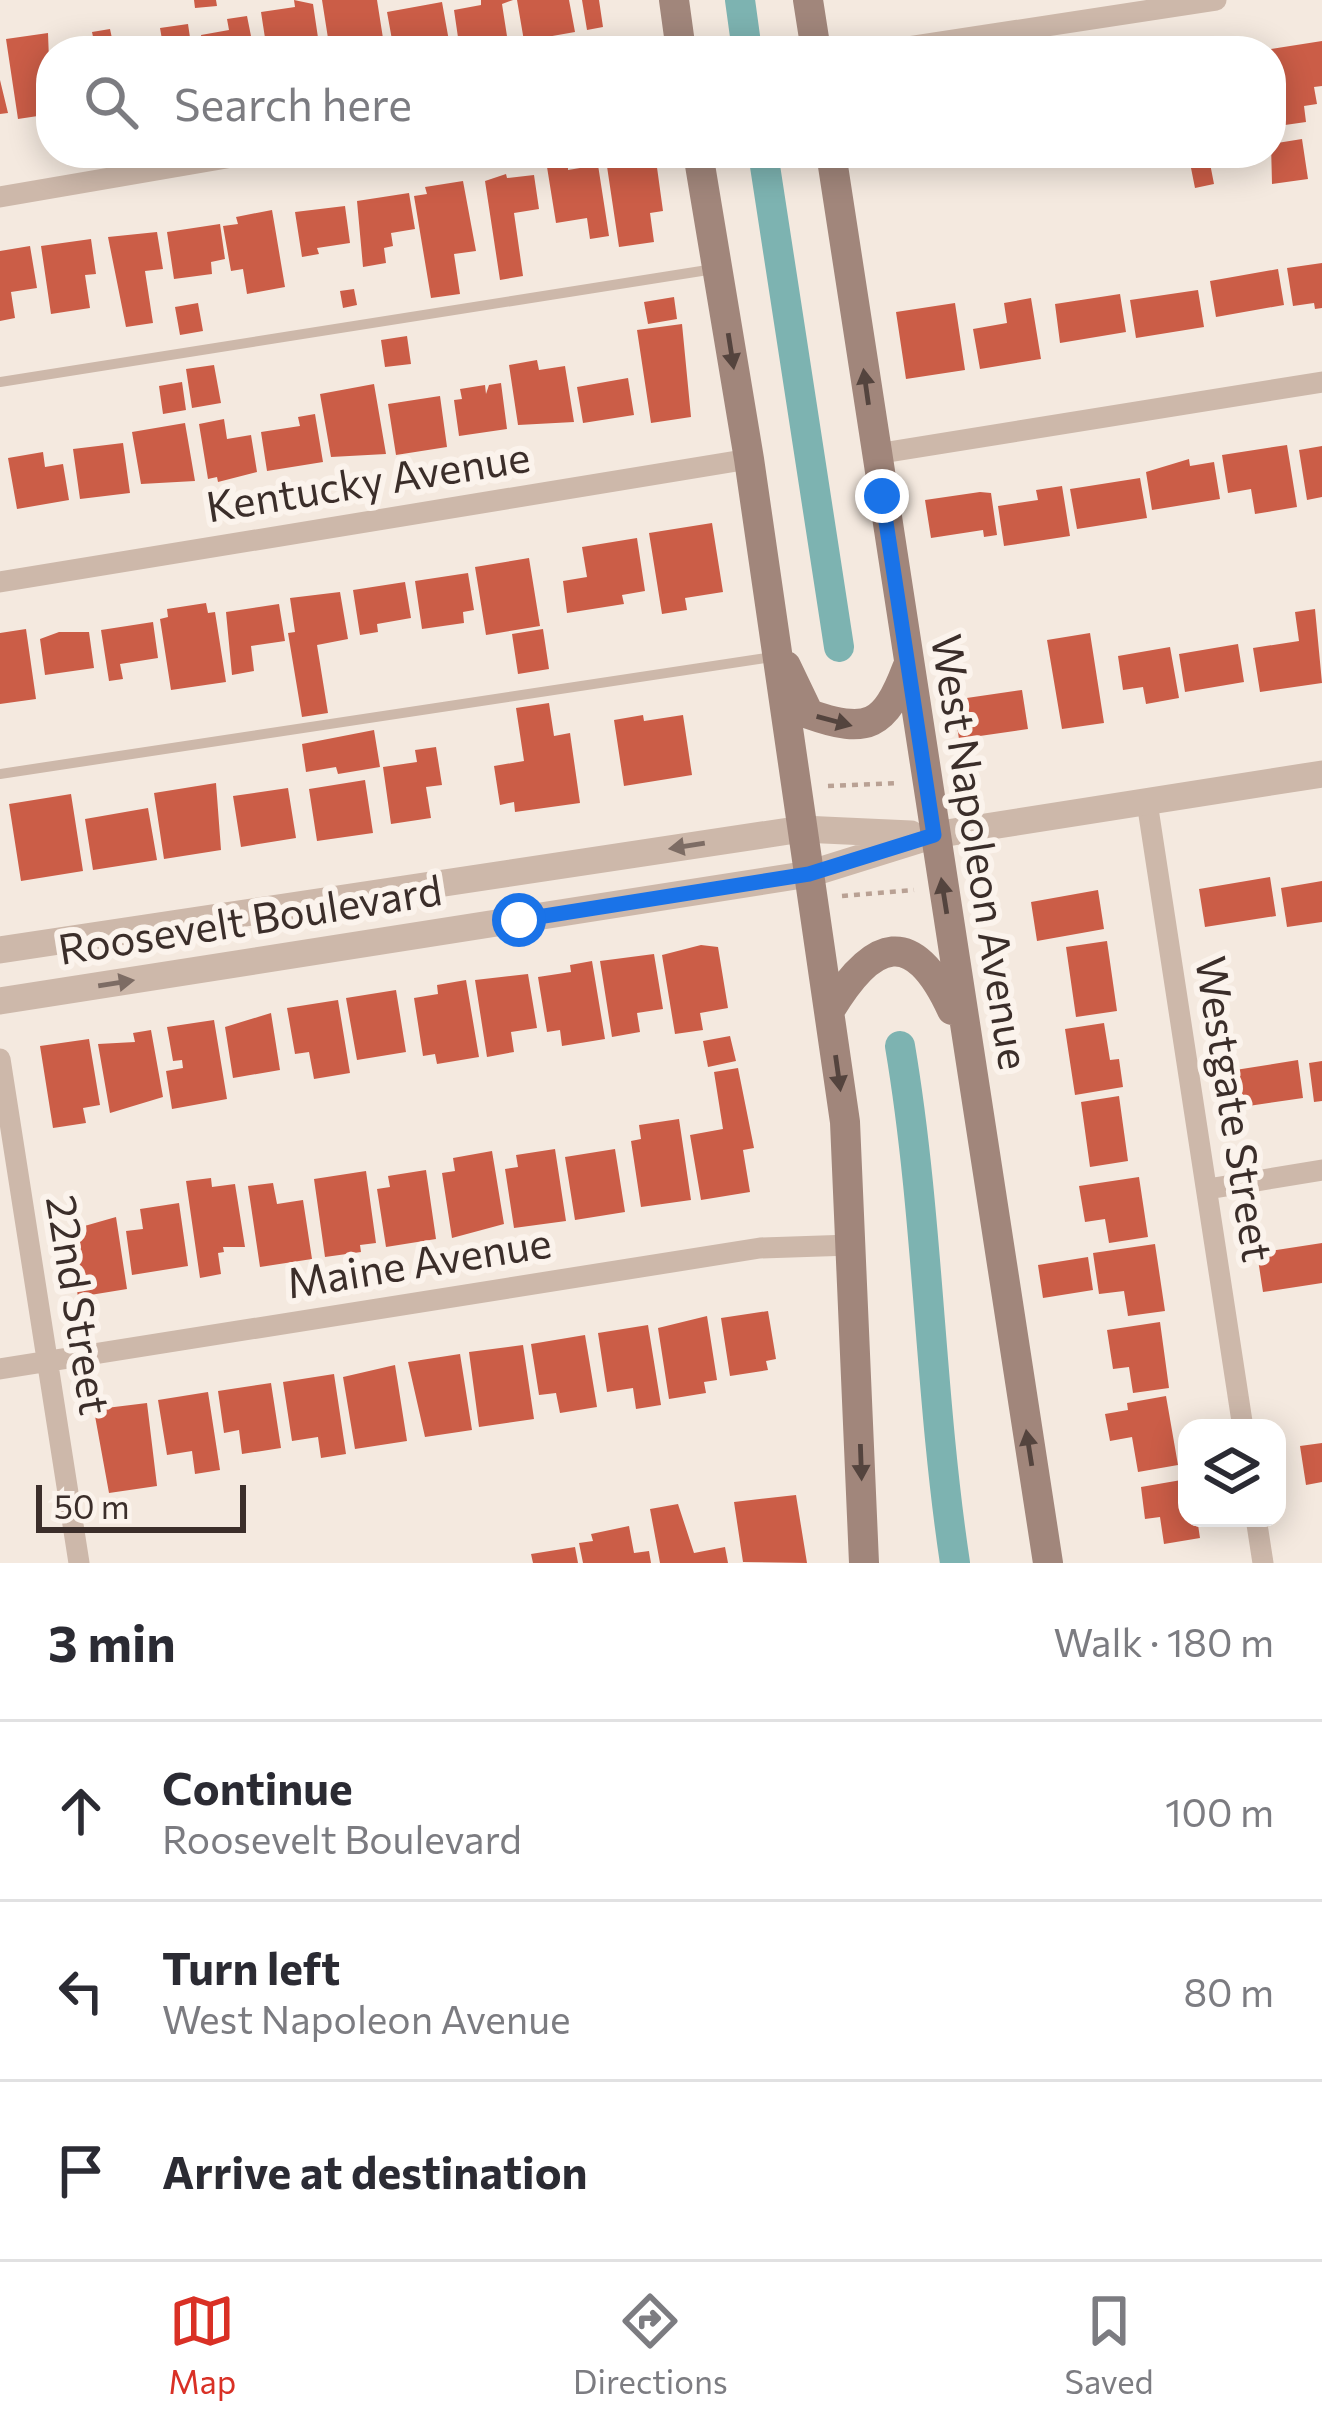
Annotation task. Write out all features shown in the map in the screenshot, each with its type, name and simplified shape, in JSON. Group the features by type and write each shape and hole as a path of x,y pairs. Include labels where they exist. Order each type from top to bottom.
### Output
{"main road":[{"path":"674,0 680,36"},
{"path":"808,0 814,36"},
{"path":"700,168 749,459 845,1122 864,1563"},
{"name":"West Napoleon Avenue","path":"833,168 1048,1563"},
{"path":"774,648 809,714 847,728 872,723 894,704 908,665"},
{"path":"830,1010 856,967 884,952 901,951 934,971 967,1043"}],"street":[{"path":"980,36 1216,0"},
{"path":"0,197 168,168"},
{"path":"876,454 1322,382"},
{"name":"Kentucky Avenue","path":"0,582 749,459"},
{"name":"Roosevelt Boulevard","path":"0,1001 809,874 934,835 1322,774"},
{"name":"Westgate Street","path":"1147,802 1242,1419"},
{"name":"Roosevelt Boulevard","path":"0,950 802,829 934,835"},
{"name":"22nd Street","path":"0,1059 79,1563"},
{"path":"1208,1189 1322,1170"},
{"name":"Maine Avenue","path":"0,1370 760,1248 851,1245"},
{"path":"1257,1527 1263,1563"}],"lane":[{"path":"0,382 717,269"},
{"path":"0,774 774,648"}],"path":[{"path":"816,787 897,782"},
{"path":"842,896 922,889"}],"building":[{"path":"194,0 216,0 217,6 195,8"},
{"path":"294,0 313,4 318,36 265,36 261,12 295,7"},
{"path":"322,0 377,0 383,36 328,36"},
{"path":"481,0 513,0 502,4 507,36 458,36 454,10 481,5"},
{"path":"517,0 569,0 575,32 523,36"},
{"path":"582,0 599,0 603,27 587,30"},
{"path":"442,2 448,36 391,36 387,12"},
{"path":"247,16 251,36 201,36 229,30 227,19"},
{"path":"188,24 190,36 161,36 160,28"},
{"path":"110,29 112,36 93,36 92,32"},
{"path":"48,33 36,36 36,116 18,119 6,39"},
{"path":"1322,41 1322,86 1314,87 1317,104 1304,106 1306,122 1286,125 1286,47"},
{"path":"0,80 8,113 0,114"},
{"path":"1302,139 1308,179 1272,184 1272,168 1286,168 1286,142"},
{"path":"547,168 598,168 609,236 590,239 587,218 556,223"},
{"path":"607,168 657,168 663,211 650,213 654,242 619,247"},
{"path":"1191,168 1211,168 1214,184 1195,188"},
{"path":"506,174 507,178 534,175 539,209 514,213 523,276 500,280 485,181"},
{"path":"463,181 476,251 454,254 460,294 431,298 414,196 427,194 425,187"},
{"path":"409,193 415,229 391,233 393,246 384,248 386,263 363,267 357,201"},
{"path":"345,206 350,243 317,248 319,254 302,257 295,212"},
{"path":"272,210 285,287 247,294 243,269 231,271 223,226 238,224 236,217"},
{"path":"220,224 225,259 211,262 212,274 174,279 167,232"},
{"path":"157,232 163,269 145,271 153,323 126,327 108,237"},
{"path":"91,239 96,274 85,275 90,308 51,314 41,246"},
{"path":"30,246 37,288 11,292 15,318 0,321 0,251"},
{"path":"1322,263 1322,308 1315,309 1314,303 1293,306 1287,268"},
{"path":"1278,269 1284,305 1216,317 1210,281"},
{"path":"354,289 357,305 343,308 340,291"},
{"path":"1198,290 1204,327 1136,338 1130,300"},
{"path":"1120,294 1126,332 1060,343 1055,304"},
{"path":"674,297 677,319 648,324 644,302"},
{"path":"1031,298 1041,359 980,369 973,329 1007,323 1004,303"},
{"path":"198,303 203,331 180,335 175,307"},
{"path":"955,303 965,370 906,379 896,312"},
{"path":"682,324 691,417 651,423 637,330"},
{"path":"407,336 411,364 385,367 381,340"},
{"path":"537,360 539,370 565,366 574,422 518,425 509,365"},
{"path":"214,365 221,403 192,408 186,369"},
{"path":"628,378 634,415 583,423 577,387"},
{"path":"182,382 186,410 163,414 159,386"},
{"path":"501,383 507,429 459,436 454,400 462,399 460,389 485,385 486,394 489,385"},
{"path":"374,384 386,454 331,457 320,394"},
{"path":"440,396 447,447 396,455 388,404"},
{"path":"315,414 323,462 267,471 261,432 300,426 298,417"},
{"path":"224,419 227,439 251,435 257,472 218,482 217,477 208,479 199,424"},
{"path":"185,423 195,481 141,484 132,432"},
{"path":"123,443 130,493 80,499 73,449"},
{"path":"1287,445 1297,507 1255,514 1251,489 1228,493 1222,455"},
{"path":"1322,446 1322,497 1307,500 1299,450"},
{"path":"43,452 45,467 63,464 69,500 17,509 8,458"},
{"path":"1189,459 1190,466 1214,462 1220,499 1152,510 1146,472"},
{"path":"1140,478 1147,518 1077,529 1070,489"},
{"path":"1062,486 1070,536 1004,546 998,506 1038,500 1036,490"},
{"path":"991,493 997,535 984,537 983,530 931,538 925,500"},
{"path":"712,523 723,592 685,598 687,610 662,614 649,533"},
{"path":"637,538 645,591 622,595 624,604 567,613 563,581 587,577 582,547"},
{"path":"529,558 540,626 486,635 475,567"},
{"path":"468,573 474,610 463,612 464,623 422,629 415,581"},
{"path":"405,582 411,618 377,624 378,632 360,635 353,590"},
{"path":"340,592 348,639 317,645 328,713 302,717 288,633 295,632 290,598"},
{"path":"206,603 208,613 215,612 226,682 171,690 160,619 168,617 167,609"},
{"path":"279,604 285,641 251,646 254,671 232,675 226,612"},
{"path":"1315,609 1322,683 1260,692 1253,648 1299,641 1295,612"},
{"path":"153,622 158,658 120,664 123,679 109,681 101,630"},
{"path":"26,629 36,699 0,704 0,633"},
{"path":"543,629 549,669 518,674 512,634"},
{"path":"59,632 89,632 94,668 45,675 40,639"},
{"path":"1090,633 1104,723 1062,729 1047,640"},
{"path":"1238,644 1244,682 1185,692 1179,654"},
{"path":"1170,647 1179,698 1146,704 1143,687 1123,690 1118,656"},
{"path":"1022,690 1028,729 959,739 953,700"},
{"path":"549,703 554,736 570,733 580,803 515,812 514,802 500,805 494,766 524,761 516,708"},
{"path":"643,715 644,721 683,715 692,775 624,786 614,720"},
{"path":"374,730 380,767 338,774 336,767 306,772 302,744"},
{"path":"436,747 442,785 426,787 431,818 391,824 383,767 417,762 415,750"},
{"path":"365,780 373,833 317,841 309,789"},
{"path":"216,783 221,850 164,859 154,793"},
{"path":"288,788 296,838 241,847 233,796"},
{"path":"71,794 83,871 21,881 9,804"},
{"path":"148,808 157,860 93,870 85,819"},
{"path":"1270,877 1276,916 1205,927 1199,889"},
{"path":"1322,881 1322,922 1287,927 1281,888"},
{"path":"1098,890 1104,929 1037,941 1031,902"},
{"path":"1107,941 1117,1011 1076,1017 1066,947"},
{"path":"701,945 718,947 728,1008 700,1013 703,1030 675,1034 662,955"},
{"path":"654,954 663,1009 637,1013 640,1032 612,1037 600,961"},
{"path":"592,961 605,1039 562,1046 560,1030 547,1032 538,977 571,972 570,965"},
{"path":"528,974 537,1028 511,1032 514,1052 487,1057 475,980"},
{"path":"466,980 479,1057 437,1064 435,1054 423,1056 414,998 438,994 437,985"},
{"path":"396,990 406,1052 357,1060 346,998"},
{"path":"338,1000 350,1073 314,1079 309,1052 295,1054 287,1008"},
{"path":"271,1013 280,1070 233,1078 225,1027"},
{"path":"214,1020 227,1099 172,1109 166,1071 183,1068 182,1060 173,1061 167,1027"},
{"path":"1104,1023 1110,1060 1119,1059 1123,1087 1075,1095 1065,1029"},
{"path":"151,1030 163,1097 110,1113 98,1044 135,1042 133,1033"},
{"path":"730,1036 736,1061 708,1067 703,1041"},
{"path":"89,1039 100,1105 83,1108 86,1123 53,1128 40,1046"},
{"path":"1298,1060 1303,1098 1235,1108 1229,1071"},
{"path":"1322,1061 1322,1101 1314,1102 1309,1063"},
{"path":"738,1068 754,1148 743,1150 750,1192 701,1200 690,1135 723,1129 714,1072"},
{"path":"1119,1096 1128,1161 1090,1167 1081,1102"},
{"path":"679,1119 691,1200 641,1207 631,1141 641,1139 639,1125"},
{"path":"555,1149 566,1221 514,1228 505,1169 518,1167 516,1155"},
{"path":"615,1149 625,1212 575,1220 565,1157"},
{"path":"492,1151 504,1224 452,1238 442,1173 455,1171 453,1158"},
{"path":"426,1170 436,1239 386,1247 377,1189 390,1187 388,1176"},
{"path":"366,1171 376,1243 360,1245 361,1252 325,1257 314,1179"},
{"path":"1139,1177 1148,1237 1109,1243 1105,1219 1085,1222 1079,1186"},
{"path":"211,1178 212,1187 235,1184 245,1247 223,1247 224,1252 218,1253 221,1274 200,1278 186,1181"},
{"path":"273,1183 277,1204 303,1200 312,1259 260,1267 248,1186"},
{"path":"179,1203 188,1266 132,1275 126,1231 143,1229 140,1209"},
{"path":"116,1217 127,1289 78,1297 67,1231"},
{"path":"1322,1243 1322,1283 1263,1292 1257,1253"},
{"path":"1155,1244 1165,1311 1128,1316 1124,1291 1099,1294 1093,1253"},
{"path":"1088,1257 1093,1290 1043,1298 1038,1265"},
{"path":"768,1311 776,1359 766,1361 768,1370 730,1376 721,1318"},
{"path":"707,1316 717,1380 704,1382 706,1393 669,1399 658,1328"},
{"path":"1160,1322 1169,1388 1133,1393 1129,1367 1113,1369 1107,1330"},
{"path":"648,1325 661,1405 636,1409 633,1388 607,1392 598,1333"},
{"path":"585,1335 597,1407 560,1413 556,1393 539,1395 531,1344"},
{"path":"523,1345 534,1419 479,1427 469,1352"},
{"path":"460,1354 472,1430 425,1437 408,1362"},
{"path":"395,1365 407,1441 355,1449 343,1377"},
{"path":"334,1374 346,1454 321,1458 318,1437 292,1441 283,1382"},
{"path":"271,1383 281,1448 242,1454 239,1430 224,1433 218,1391"},
{"path":"208,1392 220,1470 195,1474 192,1451 167,1455 158,1400"},
{"path":"1166,1396 1178,1465 1138,1472 1132,1437 1110,1441 1105,1414 1128,1410 1127,1403"},
{"path":"147,1403 157,1486 109,1493 95,1416 98,1409"},
{"path":"1322,1443 1322,1482 1306,1485 1300,1446"},
{"path":"1178,1481 1178,1527 1198,1527 1200,1538 1164,1544 1160,1517 1145,1519 1141,1487"},
{"path":"796,1495 807,1563 743,1562 734,1502"},
{"path":"678,1504 694,1553 725,1547 728,1563 660,1563 650,1509"},
{"path":"629,1526 634,1553 649,1551 651,1563 583,1563 579,1543 593,1541 591,1534"},
{"path":"575,1547 578,1563 533,1563 531,1554"}],"waterway":[{"path":"740,0 745,36"},
{"path":"765,168 839,647"},
{"path":"900,1046 955,1563"}],"route":[{"path":"519,920 809,874 934,835 882,496"}]}
